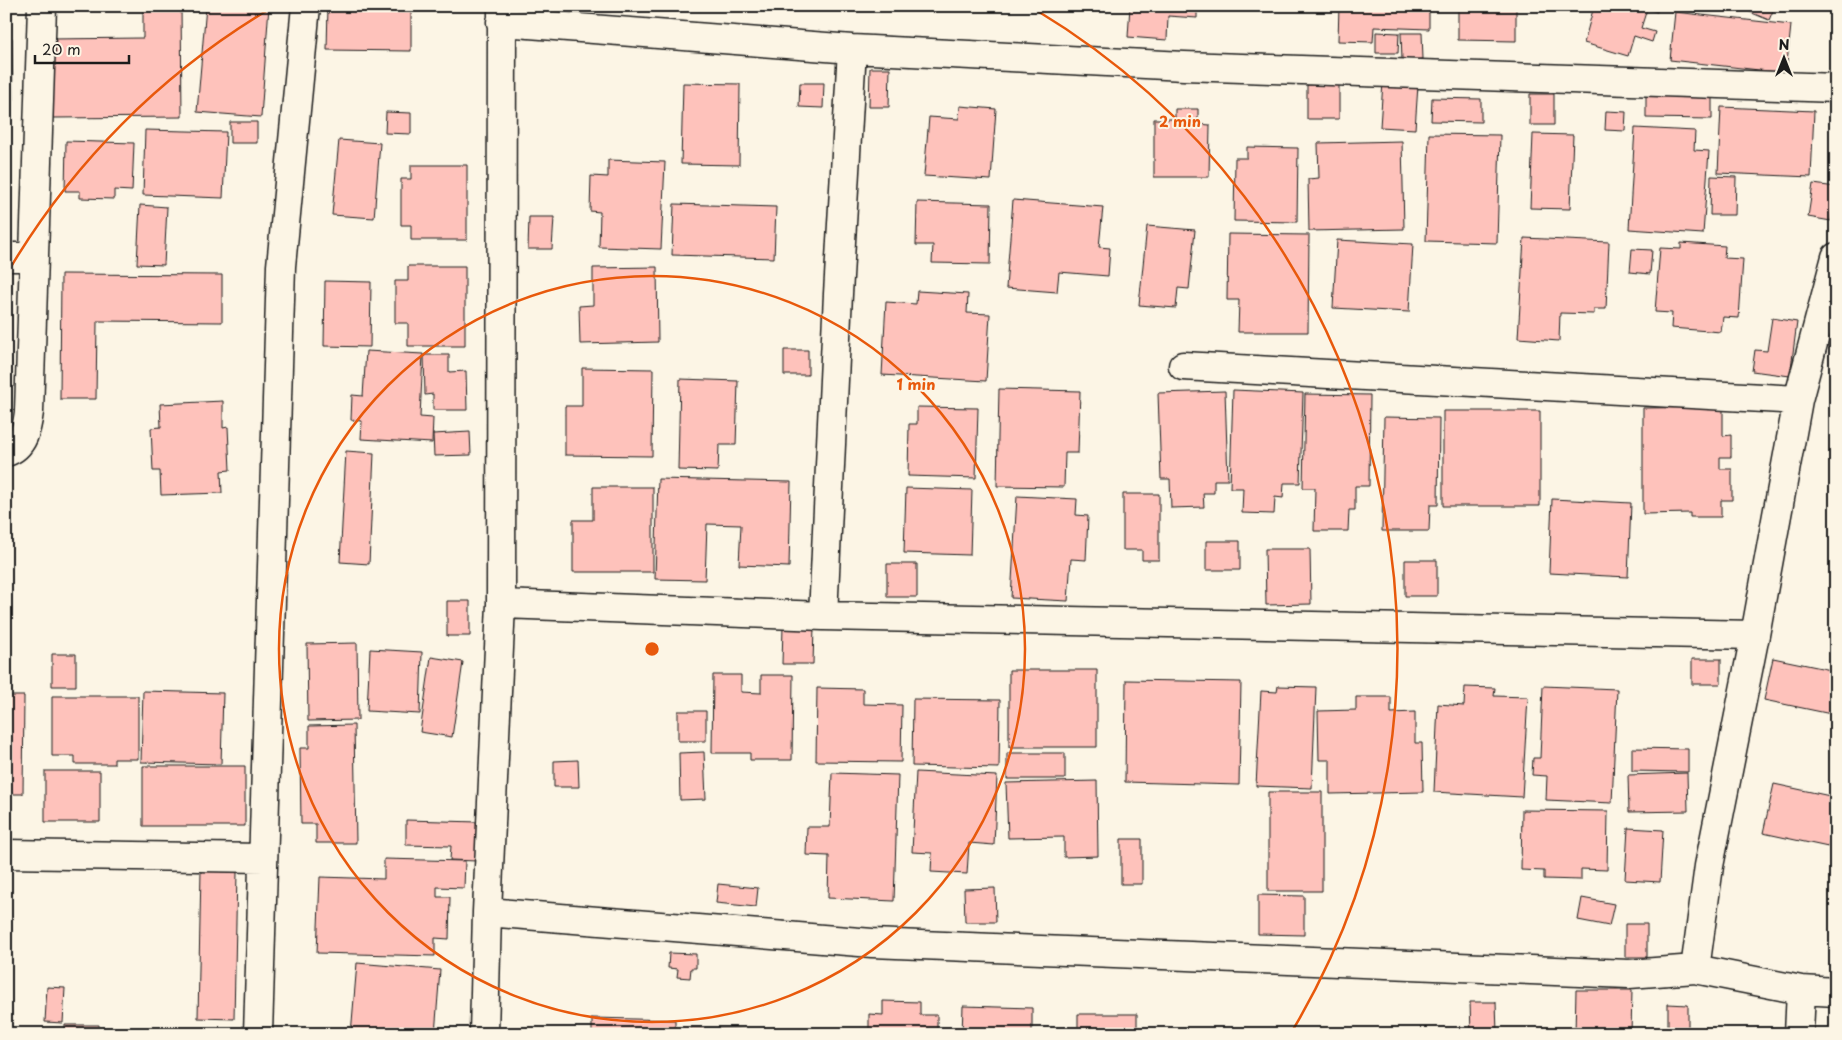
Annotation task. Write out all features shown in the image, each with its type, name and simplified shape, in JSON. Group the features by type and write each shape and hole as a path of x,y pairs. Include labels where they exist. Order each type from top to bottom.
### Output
{"street":[{"path":"6,452 12,450 22,441 27,427 29,412 42,6"},
{"path":"258,1034 281,266 306,6"},
{"path":"484,1034 487,912 501,604 502,14 852,49 1184,66 1836,88"},
{"path":"823,616 837,304 852,49"},
{"path":"6,256 34,257"},
{"path":"1695,969 1708,866 1798,400 1836,257"},
{"path":"1183,366 1798,400"},
{"path":"501,604 823,616 1754,635"},
{"path":"6,854 263,858"},
{"path":"487,912 882,944 1629,974 1695,969 1801,990 1836,992"},
{"path":"1799,1034 1801,990"}],"building":[{"path":"143,6 181,6 182,117 52,118 51,39 143,38"},
{"path":"206,6 269,6 261,117 197,112"},
{"path":"328,6 411,6 411,51 327,50"},
{"path":"662,6 701,6 701,10"},
{"path":"1130,6 1197,6 1197,18 1168,16 1167,40 1128,37"},
{"path":"1339,6 1429,6 1429,29 1374,27 1373,42 1338,41"},
{"path":"1458,6 1516,6 1516,41 1458,40"},
{"path":"1594,6 1659,6 1657,12 1647,9 1641,28 1655,32 1652,42 1634,36 1628,56 1584,43"},
{"path":"1735,6 1775,6 1769,20"},
{"path":"1675,12 1791,25 1786,73 1670,60"},
{"path":"1376,32 1399,33 1398,53 1376,53"},
{"path":"1401,33 1422,33 1423,59 1402,60"},
{"path":"6,38 12,38 13,101 6,102"},
{"path":"870,68 890,68 889,107 869,107"},
{"path":"1383,82 1418,85 1415,129 1380,127"},
{"path":"683,83 740,84 739,165 681,164"},
{"path":"800,83 824,83 823,108 799,107"},
{"path":"1307,85 1339,85 1339,119 1307,119"},
{"path":"1646,91 1712,92 1712,119 1646,118"},
{"path":"1530,94 1554,94 1554,125 1530,125"},
{"path":"1432,98 1481,99 1481,122 1431,121"},
{"path":"960,106 996,109 991,180 924,176 929,117 959,119"},
{"path":"1721,107 1814,111 1811,177 1718,173"},
{"path":"1175,109 1198,109 1198,124 1210,125 1209,177 1154,177 1154,119 1175,119"},
{"path":"1606,111 1626,112 1625,131 1605,130"},
{"path":"386,112 411,113 411,134 385,133"},
{"path":"230,122 257,122 257,143 230,143"},
{"path":"1635,128 1695,131 1694,150 1709,151 1703,234 1629,229"},
{"path":"6,129 10,130 6,174"},
{"path":"145,130 226,132 223,198 143,195"},
{"path":"1429,134 1500,135 1497,243 1426,241"},
{"path":"1533,134 1573,135 1570,209 1530,208"},
{"path":"339,140 380,143 374,218 332,215"},
{"path":"66,141 134,143 132,191 114,190 114,199 80,198 80,191 65,191"},
{"path":"1402,141 1404,229 1309,231 1308,179 1319,178 1318,143"},
{"path":"1247,147 1298,148 1297,222 1234,221 1235,158 1247,158"},
{"path":"608,160 665,162 661,249 599,247 600,212 590,211 591,176 608,177"},
{"path":"411,165 467,165 467,240 411,240 411,225 401,225 401,179 411,179"},
{"path":"1711,176 1736,177 1735,215 1710,215"},
{"path":"1813,184 1836,187 1831,221 1808,217"},
{"path":"1013,200 1103,207 1099,247 1110,248 1108,276 1059,272 1057,292 1006,288"},
{"path":"917,202 991,204 990,264 932,263 933,245 916,245"},
{"path":"674,204 776,207 774,258 672,255"},
{"path":"140,205 167,207 164,265 137,264"},
{"path":"529,217 554,217 552,249 528,249"},
{"path":"1147,226 1195,230 1189,289 1178,288 1176,308 1139,305"},
{"path":"1228,234 1309,235 1308,332 1238,332 1239,300 1227,300"},
{"path":"1524,238 1609,242 1606,309 1594,309 1594,314 1560,313 1559,341 1518,338"},
{"path":"1337,240 1413,244 1409,312 1333,308"},
{"path":"1681,243 1725,246 1724,258 1743,259 1739,318 1723,317 1721,332 1671,328 1672,313 1655,312 1660,248 1681,249"},
{"path":"1632,249 1652,250 1650,274 1630,272"},
{"path":"408,266 465,266 465,346 408,346 408,323 395,323 395,281 408,281"},
{"path":"657,267 658,342 580,344 579,306 593,305 593,268"},
{"path":"61,274 222,275 222,322 97,321 96,399 60,399"},
{"path":"325,281 371,282 370,347 324,346"},
{"path":"917,291 968,294 967,313 990,314 986,381 882,375 886,302 916,304"},
{"path":"1772,318 1797,322 1790,376 1752,371 1755,350 1767,351"},
{"path":"784,350 808,350 808,375 784,375"},
{"path":"366,351 423,354 420,417 433,418 432,443 361,439 362,421 351,420 352,395 363,396"},
{"path":"424,355 449,355 449,372 466,371 467,410 433,410 433,394 425,395"},
{"path":"582,368 653,369 652,456 565,455 565,406 582,406"},
{"path":"680,379 738,381 736,445 719,445 718,471 678,470"},
{"path":"999,389 1080,391 1078,453 1065,453 1064,487 997,486"},
{"path":"1233,390 1303,393 1300,483 1284,483 1283,498 1275,497 1274,514 1242,513 1243,488 1230,488"},
{"path":"1225,391 1228,480 1214,480 1214,493 1203,493 1204,507 1171,508 1170,479 1161,479 1158,393"},
{"path":"1305,394 1370,395 1369,486 1355,486 1355,510 1349,510 1348,531 1314,531 1315,488 1303,488"},
{"path":"223,401 223,428 228,427 230,470 221,471 222,493 161,495 160,471 153,471 151,428 161,427 160,404"},
{"path":"917,407 978,408 976,478 908,476 909,424 917,424"},
{"path":"1723,407 1723,436 1731,435 1731,457 1720,457 1720,469 1732,469 1732,500 1721,500 1721,517 1690,517 1690,513 1643,514 1643,408"},
{"path":"1443,411 1540,411 1540,506 1443,506"},
{"path":"1384,417 1439,418 1438,505 1430,505 1429,531 1382,531"},
{"path":"470,432 471,455 434,456 433,434"},
{"path":"346,451 374,453 369,564 340,562"},
{"path":"658,479 791,482 789,567 739,565 741,525 707,524 705,580 655,579"},
{"path":"593,487 653,487 653,572 573,572 573,520 593,520"},
{"path":"906,488 972,490 970,555 904,553"},
{"path":"1123,494 1159,494 1159,560 1142,560 1142,550 1123,550"},
{"path":"1017,496 1077,499 1076,515 1088,516 1086,560 1071,559 1068,601 1011,598"},
{"path":"1552,499 1631,503 1628,577 1549,573"},
{"path":"1206,541 1240,541 1240,570 1206,570"},
{"path":"1265,549 1310,549 1311,604 1266,605"},
{"path":"1405,560 1437,560 1437,596 1405,596"},
{"path":"887,564 917,564 917,597 887,597"},
{"path":"447,601 470,601 470,636 447,636"},
{"path":"783,626 814,626 813,664 782,664"},
{"path":"357,643 358,720 308,721 307,644"},
{"path":"370,649 422,652 420,714 367,711"},
{"path":"52,654 76,654 76,686 52,686"},
{"path":"431,657 463,662 452,737 420,732"},
{"path":"1773,658 1836,671 1836,715 1764,700"},
{"path":"1692,659 1721,659 1721,684 1692,684"},
{"path":"1009,670 1097,670 1097,747 1009,747"},
{"path":"713,675 741,675 741,692 761,693 761,675 793,675 792,760 750,760 750,753 712,753"},
{"path":"1126,680 1241,682 1239,785 1125,782"},
{"path":"1278,686 1316,687 1312,788 1256,786 1261,691 1277,692"},
{"path":"1543,686 1617,689 1612,803 1546,800 1547,776 1532,775 1533,758 1540,758"},
{"path":"1465,687 1495,688 1494,696 1528,697 1522,797 1434,792 1438,704 1464,706"},
{"path":"817,688 863,689 863,704 902,705 901,762 816,761"},
{"path":"143,691 223,693 221,764 141,762"},
{"path":"6,696 24,696 23,794 6,794"},
{"path":"52,696 138,696 138,759 114,759 114,764 75,764 75,756 52,756"},
{"path":"1356,697 1391,697 1391,713 1415,712 1415,743 1422,743 1423,792 1330,794 1330,760 1319,760 1318,711 1356,710"},
{"path":"913,699 1000,700 999,768 912,766"},
{"path":"678,711 706,711 706,741 678,741"},
{"path":"354,725 356,843 316,843 316,824 301,824 300,748 309,748 309,726"},
{"path":"1632,748 1688,749 1688,772 1632,771"},
{"path":"704,752 706,799 680,800 679,753"},
{"path":"1007,753 1065,753 1065,779 1007,779"},
{"path":"578,760 579,787 554,787 554,761"},
{"path":"143,766 245,766 245,826 143,826"},
{"path":"45,771 100,771 100,822 45,822"},
{"path":"916,772 997,776 994,845 969,843 967,874 931,872 932,853 912,852"},
{"path":"832,773 898,775 894,901 828,898 829,856 806,855 807,827 830,827"},
{"path":"1687,773 1688,811 1629,812 1628,775"},
{"path":"1097,781 1098,856 1064,857 1064,837 1008,838 1006,783"},
{"path":"1774,784 1830,796 1829,802 1836,803 1828,847 1763,833"},
{"path":"1268,792 1322,792 1322,891 1268,891"},
{"path":"1522,810 1608,811 1607,870 1581,869 1581,880 1544,879 1544,871 1521,870"},
{"path":"406,820 478,822 477,861 450,860 451,846 406,845"},
{"path":"1628,828 1663,830 1660,882 1625,880"},
{"path":"1121,839 1142,839 1142,884 1121,884"},
{"path":"384,859 465,861 464,888 437,887 437,897 450,897 449,939 435,938 435,956 317,953 320,877 384,879"},
{"path":"201,871 237,872 234,1019 198,1018"},
{"path":"718,884 758,888 756,907 716,903"},
{"path":"995,888 996,922 965,922 964,889"},
{"path":"1258,895 1304,896 1304,935 1258,934"},
{"path":"1582,898 1614,904 1609,926 1578,920"},
{"path":"1625,924 1647,924 1647,957 1625,957"},
{"path":"669,953 696,954 696,968 691,968 690,978 677,977 678,969 668,968"},
{"path":"357,963 440,970 435,1034 351,1034"},
{"path":"47,987 65,988 63,1023 45,1022"},
{"path":"1576,990 1632,990 1631,1034 1575,1034"},
{"path":"883,1001 920,1002 920,1015 937,1015 937,1034 869,1034 869,1014 883,1015"},
{"path":"1470,1002 1496,1002 1497,1034 1471,1034"},
{"path":"1668,1004 1688,1005 1688,1034 1668,1034"},
{"path":"963,1006 1032,1008 1032,1034 962,1034"},
{"path":"1078,1014 1137,1014 1137,1034 1078,1034"},
{"path":"592,1018 675,1020 675,1034 592,1034"},
{"path":"65,1025 99,1025 99,1034 65,1034"},
{"path":"691,1028 775,1030 775,1034 691,1034"},
{"path":"786,1031 848,1034 786,1034"}]}
